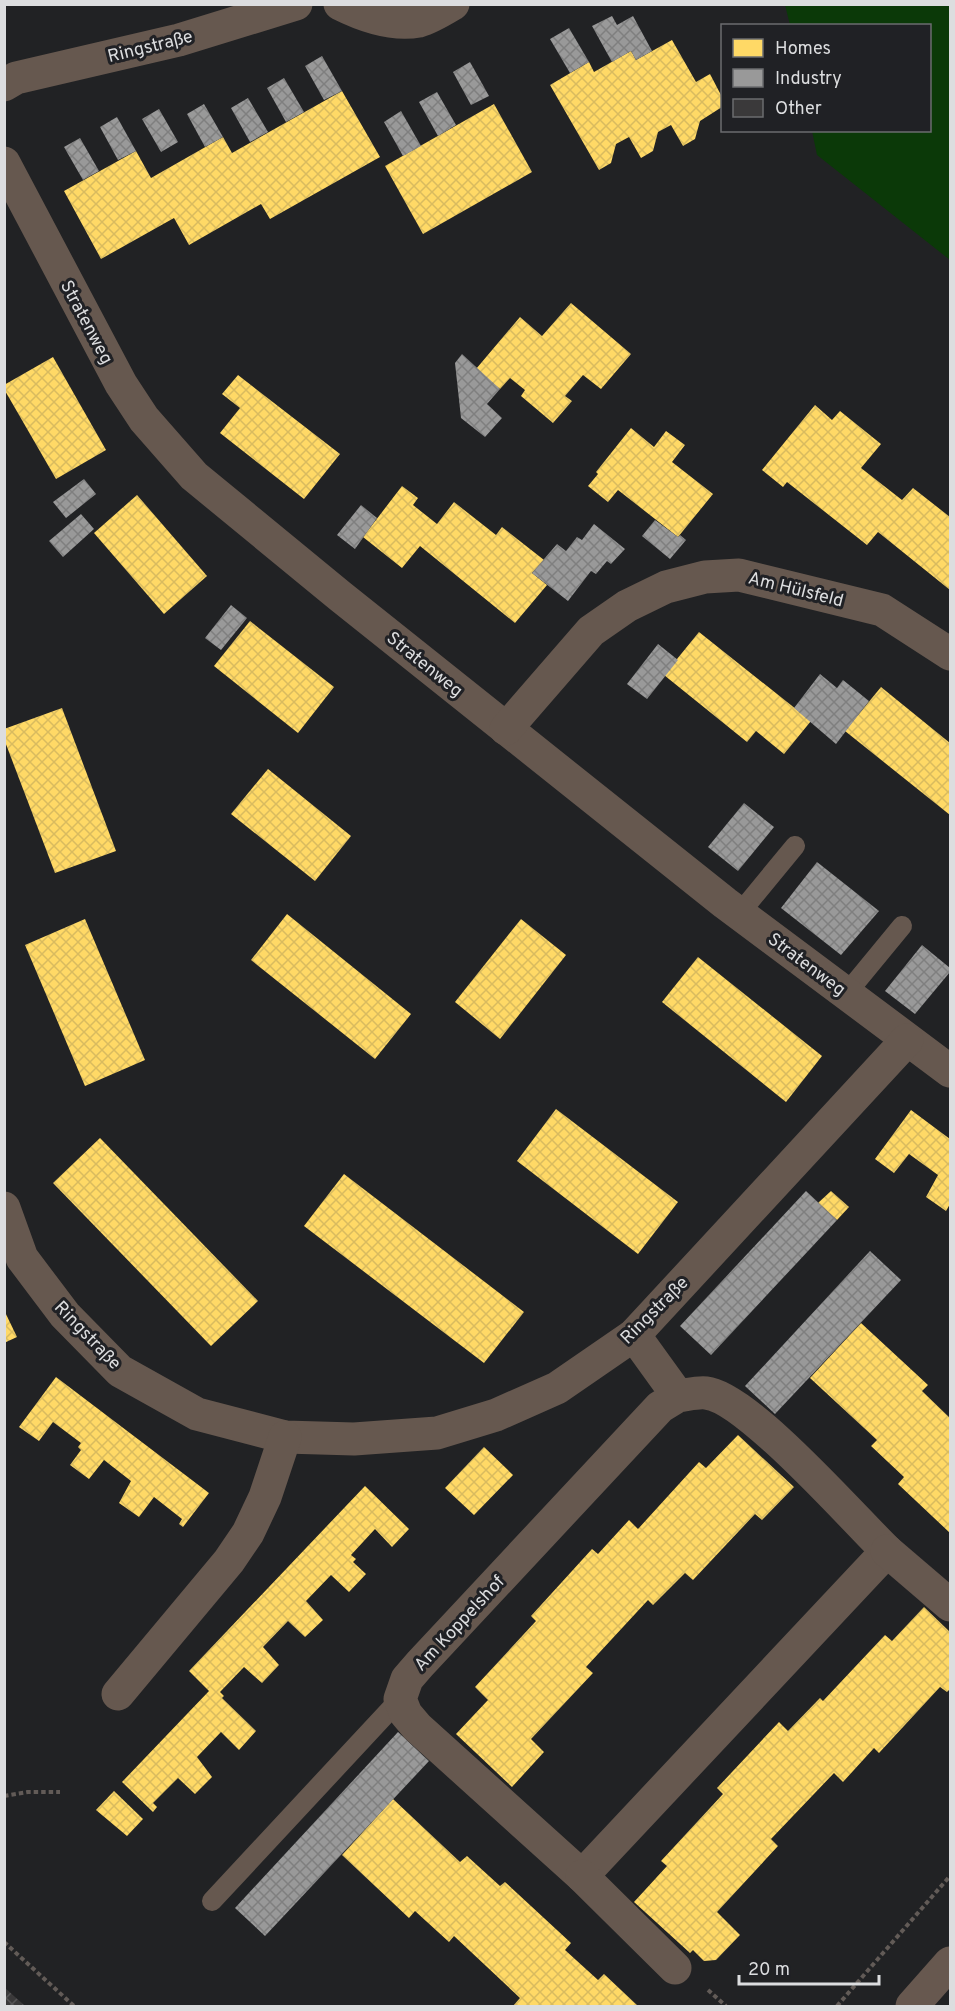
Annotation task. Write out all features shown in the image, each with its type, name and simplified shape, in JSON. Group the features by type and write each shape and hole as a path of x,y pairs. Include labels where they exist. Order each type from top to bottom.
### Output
{"main road":[{"path":"912,2007 951,1963"}],"street":[{"name":"Ringstraße","path":"4,85 16,78 180,40 297,4"},
{"path":"340,4 359,14 387,22 419,21 453,4"},
{"name":"Stratenweg","path":"4,163 121,384 144,419 194,476 739,914 951,1071"},
{"name":"Am Hülsfeld","path":"506,729 591,631 627,606 666,587 705,577 739,575 882,610 951,654"},
{"name":"Ringstraße","path":"4,1208 22,1258 65,1315 120,1371 197,1414 285,1437 354,1439 437,1433 496,1415 557,1388 634,1335 907,1040"},
{"path":"634,1335 678,1396 706,1393 739,1407 767,1431 887,1551 951,1605"},
{"name":"Am Koppelshof","path":"400,1699 407,1679 420,1664 660,1407 678,1396"},
{"path":"118,1694 229,1561 248,1533 265,1497 285,1437"},
{"path":"582,1876 887,1551"},
{"path":"400,1699 406,1714 417,1727 582,1876 675,1968"}],"lane":[{"path":"739,914 795,846"},
{"path":"846,994 902,926"},
{"path":"212,1901 400,1699"}],"path":[{"path":"4,1796 28,1792 60,1792"},
{"path":"837,2007 951,1876"},
{"path":"4,1942 74,2007"}],"green space":[{"path":"785,5 950,5 950,260 817,155 812,132 931,132 931,24 790,24"}],"building: Homes":[{"path":"672,40 696,82 710,74 721,95 721,108 700,121 695,139 683,146 671,125 658,132 653,151 641,158 629,137 616,144 611,163 599,170 550,85 589,62 594,72 631,51 636,60"},
{"path":"342,91 380,157 270,219 261,204 189,245 174,218 101,259 64,191 136,151 151,178 223,137 232,153"},
{"path":"494,104 532,172 423,234 385,166"},
{"path":"571,303 631,354 601,389 583,375 565,396 572,401 553,423 521,396 525,390 510,378 500,389 476,369 520,317 542,336"},
{"path":"53,357 106,450 56,479 4,389 4,385"},
{"path":"238,375 340,454 304,499 220,433 240,408 222,394"},
{"path":"815,405 832,420 840,411 881,444 861,468 902,500 913,488 950,517 950,590 878,532 867,545 787,482 783,487 762,470"},
{"path":"631,428 654,447 666,431 685,445 672,462 713,494 678,537 618,490 608,502 588,486 598,474 596,472"},
{"path":"402,486 418,498 413,505 437,524 454,502 496,535 502,527 544,560 532,573 547,585 515,623 420,546 402,568 363,537"},
{"path":"137,495 207,576 164,614 94,533"},
{"path":"250,621 334,687 298,733 214,666"},
{"path":"699,632 811,721 784,754 756,731 747,742 664,675"},
{"path":"881,687 950,743 950,815 845,731"},
{"path":"62,708 116,851 55,873 4,739 4,729"},
{"path":"268,769 351,836 315,881 231,814"},
{"path":"287,914 411,1014 375,1059 251,960"},
{"path":"85,919 145,1060 85,1086 25,945"},
{"path":"521,919 566,955 500,1039 455,1002"},
{"path":"698,957 822,1056 786,1102 662,1002"},
{"path":"556,1109 678,1202 638,1254 517,1161"},
{"path":"911,1110 950,1139 950,1204 946,1211 926,1197 938,1175 909,1154 894,1173 875,1159"},
{"path":"100,1138 258,1301 211,1346 53,1183"},
{"path":"344,1174 524,1312 484,1363 304,1226"},
{"path":"831,1191 849,1207 837,1220 818,1203"},
{"path":"4,1310 17,1337 4,1343"},
{"path":"861,1323 928,1385 922,1391 950,1418 950,1533 898,1484 904,1477 871,1446 877,1440 810,1378"},
{"path":"56,1377 209,1493 183,1527 179,1524 182,1519 154,1497 139,1517 119,1503 131,1481 104,1460 89,1479 70,1465 81,1450 78,1447 81,1443 53,1422 39,1441 19,1427"},
{"path":"738,1435 794,1487 762,1520 755,1514 693,1580 685,1573 653,1605 648,1600 586,1667 593,1673 531,1739 544,1752 512,1787 456,1734 488,1700 475,1687 536,1621 531,1616 592,1549 598,1554 629,1520 638,1529 699,1462 706,1468"},
{"path":"484,1447 513,1475 474,1515 445,1488"},
{"path":"365,1486 409,1529 392,1547 375,1529 351,1555 356,1559 353,1562 366,1574 349,1592 331,1575 306,1601 323,1620 305,1637 288,1621 263,1647 279,1665 262,1683 244,1667 220,1692 224,1696 222,1698 256,1731 239,1750 221,1732 197,1757 212,1777 195,1794 178,1778 153,1803 157,1807 153,1812 122,1782 209,1691 189,1671"},
{"path":"924,1607 950,1632 950,1689 947,1692 940,1687 879,1753 874,1748 843,1782 834,1773 771,1839 778,1846 717,1912 740,1935 716,1960 704,1961 693,1950 690,1953 634,1902 667,1866 661,1861 723,1794 717,1788 779,1722 788,1731 820,1698 823,1701 885,1635 892,1641"},
{"path":"114,1791 143,1819 127,1836 96,1810"},
{"path":"393,1799 460,1862 467,1856 500,1886 505,1882 571,1943 565,1950 598,1980 604,1974 638,2006 513,2006 520,1998 454,1936 449,1942 415,1911 409,1918 342,1855"}],"building: Industry":[{"path":"612,16 617,25 633,16 652,51 636,60 631,51 612,62 592,26"},
{"path":"569,28 589,62 570,73 550,39"},
{"path":"322,56 342,91 324,100 305,66"},
{"path":"470,62 489,96 471,105 453,72"},
{"path":"284,78 304,112 286,122 267,88"},
{"path":"437,92 456,125 438,136 419,102"},
{"path":"248,98 268,132 250,142 231,108"},
{"path":"204,104 223,137 205,147 187,114"},
{"path":"159,109 178,142 161,152 142,119"},
{"path":"401,111 421,146 403,156 384,122"},
{"path":"117,117 136,151 118,160 100,127"},
{"path":"80,138 99,171 83,180 64,147"},
{"path":"462,354 500,389 487,404 502,418 485,437 461,418 455,363"},
{"path":"84,479 96,494 66,518 53,502"},
{"path":"361,505 377,518 355,549 337,535"},
{"path":"81,514 94,529 63,557 49,541"},
{"path":"655,520 678,537 680,535 686,540 670,559 642,536"},
{"path":"594,524 625,549 611,564 607,561 596,574 591,571 568,601 532,573 557,544 566,551 577,537 582,540"},
{"path":"231,605 247,618 221,650 205,638"},
{"path":"658,644 678,660 647,699 627,684"},
{"path":"820,674 837,688 843,680 869,701 836,744 794,708"},
{"path":"744,803 774,827 738,871 708,847"},
{"path":"817,862 879,911 841,955 781,908"},
{"path":"922,945 950,968 950,972 915,1014 885,991"},
{"path":"806,1191 837,1220 711,1355 680,1326"},
{"path":"870,1251 901,1280 775,1414 745,1386"},
{"path":"398,1732 429,1761 265,1936 235,1908"}],"building: Other":[{"path":"4,1987 25,2006 4,2006"}]}
